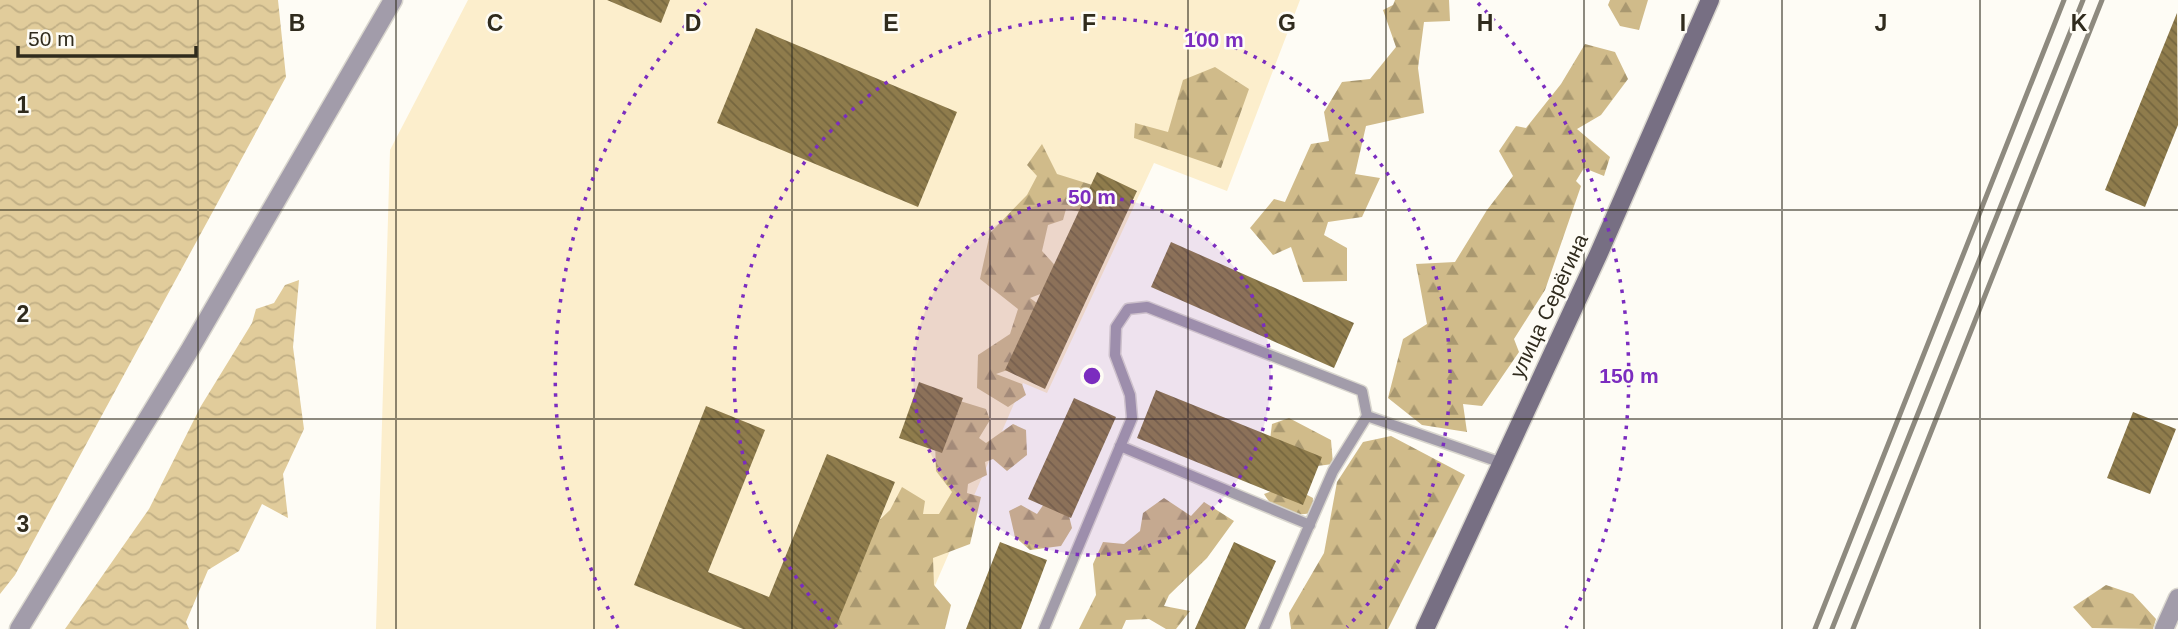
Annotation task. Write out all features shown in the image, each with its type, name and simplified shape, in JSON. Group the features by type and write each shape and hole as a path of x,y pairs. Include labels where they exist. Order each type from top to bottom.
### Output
{"street":[{"path":"19,629 189,351 393,0"},
{"name":"улица Серёгина","path":"1425,629 1599,253 1710,0"},
{"path":"2164,629 2178,598"}],"lane":[{"path":"1044,629 1132,418 1130,395 1115,355 1116,327 1128,309 1147,307 1362,391 1367,416 1333,471 1264,629"},
{"path":"1367,416 1502,463"},
{"path":"1120,446 1310,525"}],"shaded area":[{"path":"468,0 1300,0 1227,191 1154,163 1047,393 1023,383 916,629 376,629 390,150"}],"green space":[{"path":"1395,0 1449,0 1450,21 1424,22 1418,68 1424,113 1366,126 1355,174 1380,178 1362,217 1328,222 1324,235 1347,248 1347,281 1303,282 1291,247 1273,255 1250,228 1274,199 1285,202 1311,144 1329,141 1324,112 1342,82 1370,79 1396,47 1383,10 1393,5"},
{"path":"1610,0 1648,0 1639,30 1620,26 1608,5"},
{"path":"1585,44 1615,52 1628,79 1601,115 1577,129 1610,157 1604,176 1584,168 1576,181 1581,186 1545,290 1514,339 1519,352 1482,406 1463,404 1467,432 1422,425 1388,398 1403,339 1427,324 1416,264 1455,262 1487,210 1513,176 1499,151 1516,126 1526,128 1561,84"},
{"path":"1215,67 1249,89 1221,168 1134,138 1135,123 1168,132 1183,80"},
{"path":"1042,144 1057,174 1102,188 1087,213 1066,209 1063,220 1048,225 1042,251 1061,272 1056,288 1030,298 1049,312 1038,359 996,374 1022,384 1026,395 1008,407 977,388 978,355 1010,334 1018,309 980,279 990,233 1027,195 1037,176 1027,165"},
{"path":"947,397 986,409 990,420 979,438 986,443 1013,424 1026,430 1027,455 1007,471 993,459 985,462 987,475 968,484 967,493 981,497 970,544 933,558 934,585 951,605 945,629 819,629 868,531 890,510 902,487 925,501 923,514 939,514 952,492 936,471 935,441"},
{"path":"1289,418 1331,440 1333,464 1309,467 1269,448 1272,424"},
{"path":"1391,436 1465,475 1388,629 1291,629 1289,613 1324,553 1337,482 1363,442"},
{"path":"1288,485 1313,498 1312,513 1284,512 1273,506 1264,494"},
{"path":"1164,498 1191,516 1204,502 1234,521 1207,558 1169,595 1164,606 1190,611 1176,629 1166,629 1149,619 1126,620 1122,629 1079,629 1096,595 1093,564 1103,542 1124,544 1140,531 1143,513"},
{"path":"1046,501 1068,512 1072,528 1061,546 1030,550 1015,537 1009,511 1021,505 1037,514"},
{"path":"2106,585 2133,594 2156,619 2153,629 2092,628 2073,607"}],"water":[{"path":"0,0 278,0 286,77 15,575 0,594"},
{"path":"299,280 293,347 304,429 283,474 288,518 262,504 239,551 208,570 186,622 189,629 65,629 149,509 201,406 252,323 256,309 274,303 285,285"}],"building":[{"path":"607,0 670,0 661,23"},
{"path":"2177,13 2178,125 2145,207 2105,190"},
{"path":"756,28 957,112 918,207 717,123"},
{"path":"1097,172 1137,191 1045,389 1005,370"},
{"path":"1171,242 1354,323 1334,368 1151,287"},
{"path":"919,382 963,398 942,453 899,438"},
{"path":"1156,390 1322,457 1303,505 1137,438"},
{"path":"1074,398 1116,417 1071,518 1028,499"},
{"path":"706,406 765,430 708,572 769,597 827,454 895,482 835,629 743,629 634,585"},
{"path":"2133,412 2176,429 2150,494 2107,478"},
{"path":"1000,542 1047,560 1021,629 966,629"},
{"path":"1234,542 1276,561 1245,629 1195,629"}],"railway":[{"path":"1815,629 2064,0"},
{"path":"1832,629 2083,0"},
{"path":"1853,629 2102,0"}]}
